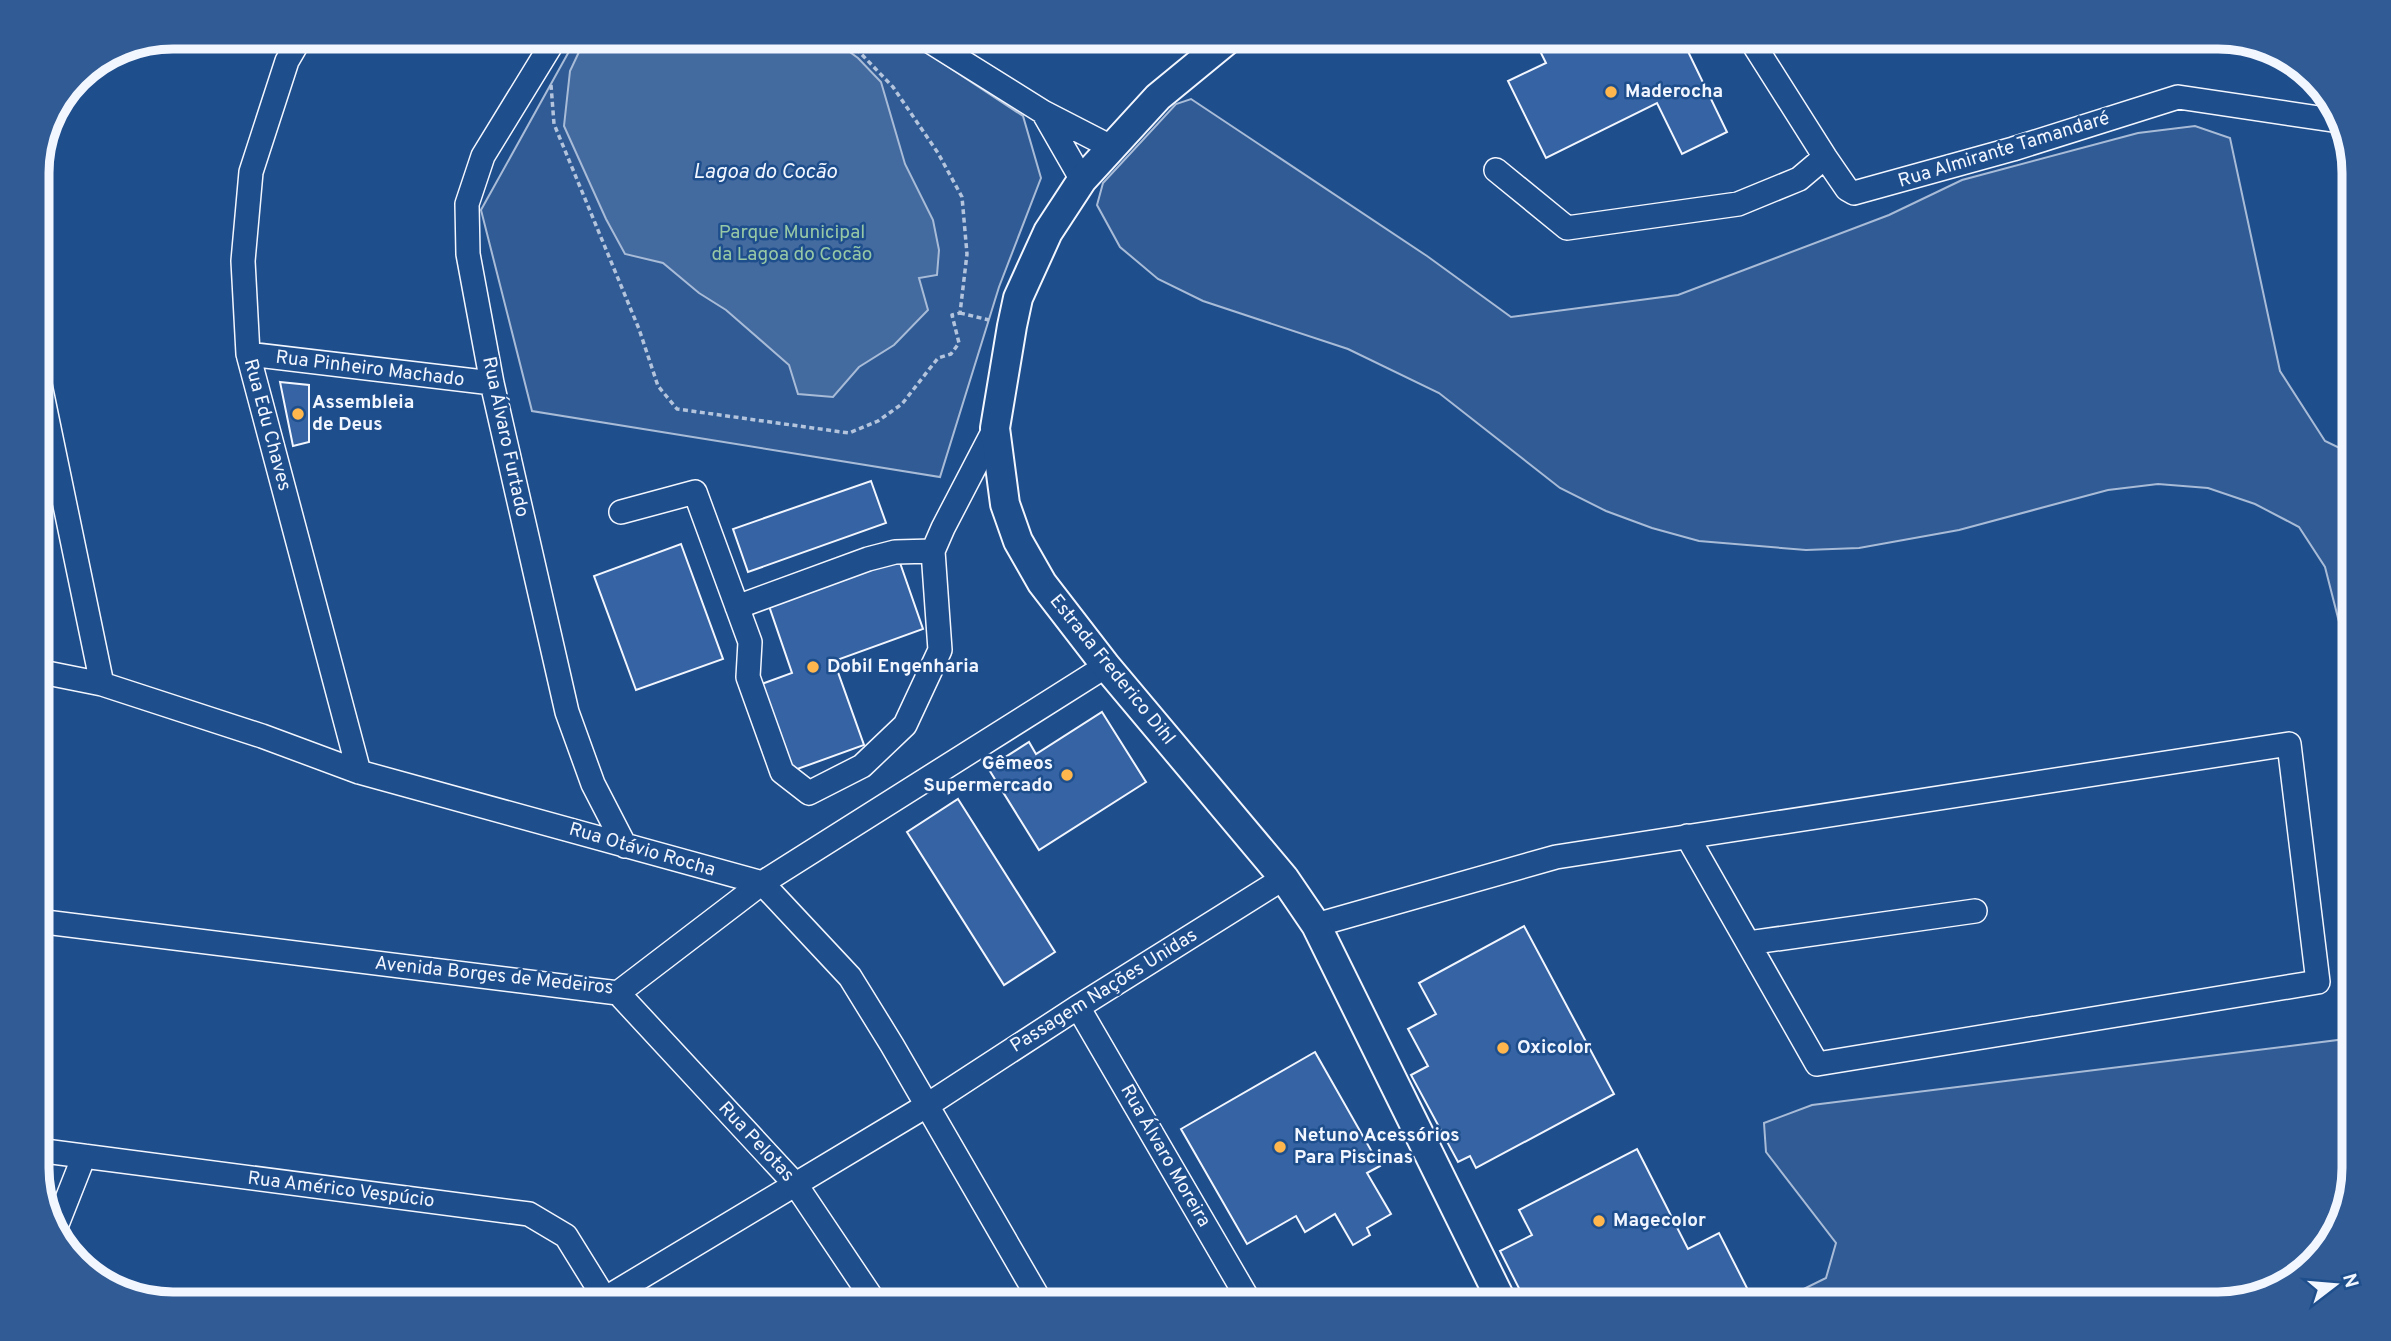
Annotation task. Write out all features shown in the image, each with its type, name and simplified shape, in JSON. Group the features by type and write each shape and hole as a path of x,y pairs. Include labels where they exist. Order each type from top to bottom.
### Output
{"main road":[{"name":"Estrada Frederico Dihl","path":"1216,49 1158,97 1111,147 1082,180 1048,232 1018,298 995,428 1005,504 1018,541 1042,583 1106,666 1284,878 1316,925 1497,1292"}],"street":[{"name":"Rua Edu Chaves","path":"294,49 287,61 251,172 243,261 248,354 359,772"},
{"name":"Rua Álvaro Furtado","path":"549,49 483,156 467,204 468,254 492,383 566,712 593,784 625,846"},
{"path":"942,49 1043,112 1111,147"},
{"name":"Rua Almirante Tamandaré","path":"1757,49 1825,157 1847,189 1854,193 2013,149 2178,97 2330,120"},
{"path":"1043,112 1082,180"},
{"path":"1496,170 1567,228 1738,204 1799,179 1825,157"},
{"name":"Rua Pinheiro Machado","path":"248,354 492,383"},
{"path":"49,428 102,684"},
{"path":"621,512 695,492 750,642 748,677 782,772 809,793 862,766 905,725 940,650 933,551 995,428"},
{"path":"737,607 868,559 895,552 933,551"},
{"name":"Avenida Borges de Medeiros","path":"49,922 618,993 762,884 1106,666"},
{"name":"Rua Otávio Rocha","path":"49,673 102,684 262,736 359,772 762,884"},
{"path":"1316,925 1556,857 1687,836 2289,744 2318,982 1816,1064 1687,836"},
{"name":"Passagem Nações Unidas","path":"617,1292 926,1106 1284,878"},
{"path":"762,884 850,977 1035,1292"},
{"path":"1748,943 1975,911"},
{"name":"Rua Pelotas","path":"618,993 796,1185 868,1292"},
{"name":"Rua Álvaro Moreira","path":"1078,1007 1244,1292"},
{"name":"Rua Américo Vespúcio","path":"49,1152 530,1214 566,1236 595,1292"},
{"path":"60,1217 84,1156"}],"path":[{"path":"857,49 893,87 938,153 962,197 967,254 960,313"},
{"path":"551,83 554,124 639,329 658,386 677,409 849,433 878,421 902,404 938,358 951,354 959,343 952,315 960,313 1012,326"}],"shaded area":[{"name":"Parque Municipal da Lagoa do Cocão","path":"570,49 921,49 1023,116 1041,178 999,287 940,477 532,411 481,210"},
{"path":"1191,99 1427,256 1511,317 1678,295 1889,215 1962,180 2138,133 2195,126 2230,138 2280,371 2325,441 2342,449 2342,634 2325,567 2299,527 2255,504 2208,488 2158,484 2108,490 1959,530 1859,548 1806,550 1699,541 1606,511 1560,488 1439,393 1348,349 1203,301 1158,279 1120,247 1097,205 1103,183 1176,104"},
{"path":"2342,1039 2342,1168 2333,1215 2311,1250 2300,1250 2300,1261 2293,1266 2265,1283 2234,1291 1797,1292 1826,1278 1836,1243 1766,1152 1764,1123 1812,1105"}],"water":[{"name":"Lagoa do Cocão","path":"580,49 846,49 881,82 905,164 933,220 939,250 937,275 919,278 928,310 894,345 859,367 833,397 798,394 789,365 726,310 699,293 663,263 625,254 564,126 570,71"}],"building":[{"name":"Maderocha","path":"1539,49 1687,49 1727,132 1682,154 1657,103 1546,158 1508,81 1546,63"},
{"name":"Assembleia de Deus","path":"280,382 309,385 309,442 293,446"},
{"path":"871,481 886,523 748,572 733,529"},
{"path":"681,544 723,659 636,690 594,576"},
{"name":"Dobil Engenharia","path":"898,557 923,629 834,661 864,745 789,772 759,685 792,673 768,603"},
{"name":"Gêmeos Supermercado","path":"1102,712 1146,782 1039,850 988,768 1029,742 1036,754"},
{"path":"958,799 1055,952 1004,985 907,832"},
{"name":"Oxicolor","path":"1524,926 1614,1094 1476,1168 1470,1156 1458,1162 1411,1075 1428,1066 1408,1029 1436,1014 1419,983"},
{"name":"Netuno Acessórios Para Piscinas","path":"1315,1052 1380,1166 1367,1173 1391,1214 1367,1228 1370,1235 1353,1245 1335,1214 1305,1232 1296,1216 1247,1244 1181,1129"},
{"name":"Magecolor","path":"1637,1149 1688,1249 1719,1233 1749,1292 1521,1292 1500,1251 1532,1235 1519,1210"}],"place":[{"name":"Maderocha","path":"1611,92"},
{"name":"Assembleia de Deus","path":"298,414"},
{"name":"Dobil Engenharia","path":"813,667"},
{"name":"Gêmeos Supermercado","path":"1067,775"},
{"name":"Oxicolor","path":"1503,1048"},
{"name":"Netuno Acessórios Para Piscinas","path":"1280,1147"},
{"name":"Magecolor","path":"1599,1221"}]}
